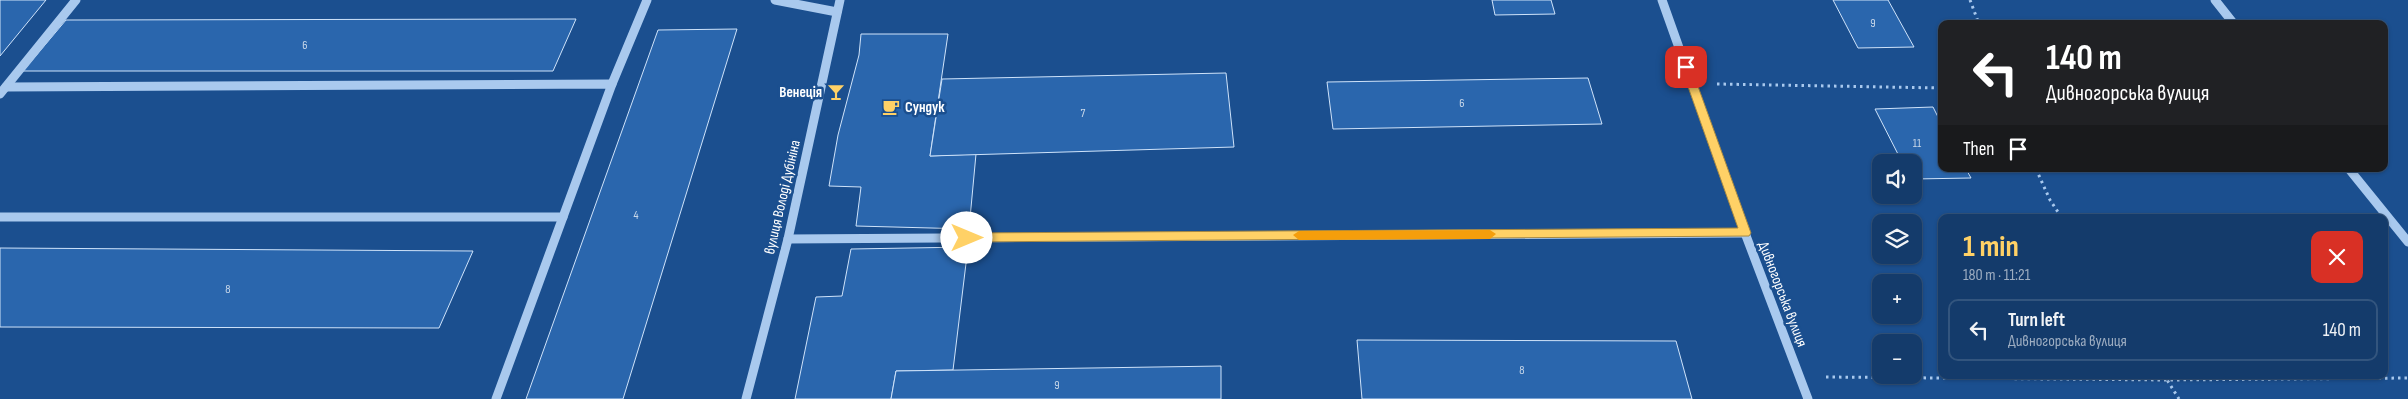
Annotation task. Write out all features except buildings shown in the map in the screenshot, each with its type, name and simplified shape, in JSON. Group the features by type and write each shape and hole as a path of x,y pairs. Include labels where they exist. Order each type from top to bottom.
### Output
{"street":[{"path":"0,94 76,0"},
{"path":"496,399 612,84 647,0"},
{"path":"775,0 836,12"},
{"name":"вулиця Володі Дубініна","path":"746,399 788,239 840,0"},
{"name":"Дивногорська вулиця","path":"1662,0 1745,233 1808,399"},
{"path":"2215,0 2231,20"},
{"path":"6,87 612,84"},
{"path":"2351,172 2385,214"},
{"path":"0,217 563,218"},
{"path":"2388,217 2408,242"},
{"path":"788,239 1745,233"}],"path":[{"path":"1970,0 1978,20"},
{"path":"1692,83 1938,88"},
{"path":"2038,172 2060,214"},
{"path":"1800,377 1938,378"},
{"path":"2388,378 2408,378"},
{"path":"2045,379 2288,379"},
{"path":"2167,380 2179,399"}],"slow traffic":[{"path":"1299,235 1490,234"}],"place":[{"name":"Венеція","path":"836,92"},
{"name":"Сундук","path":"891,107"}],"route":[{"path":"967,238 1745,233 1686,67"}]}
